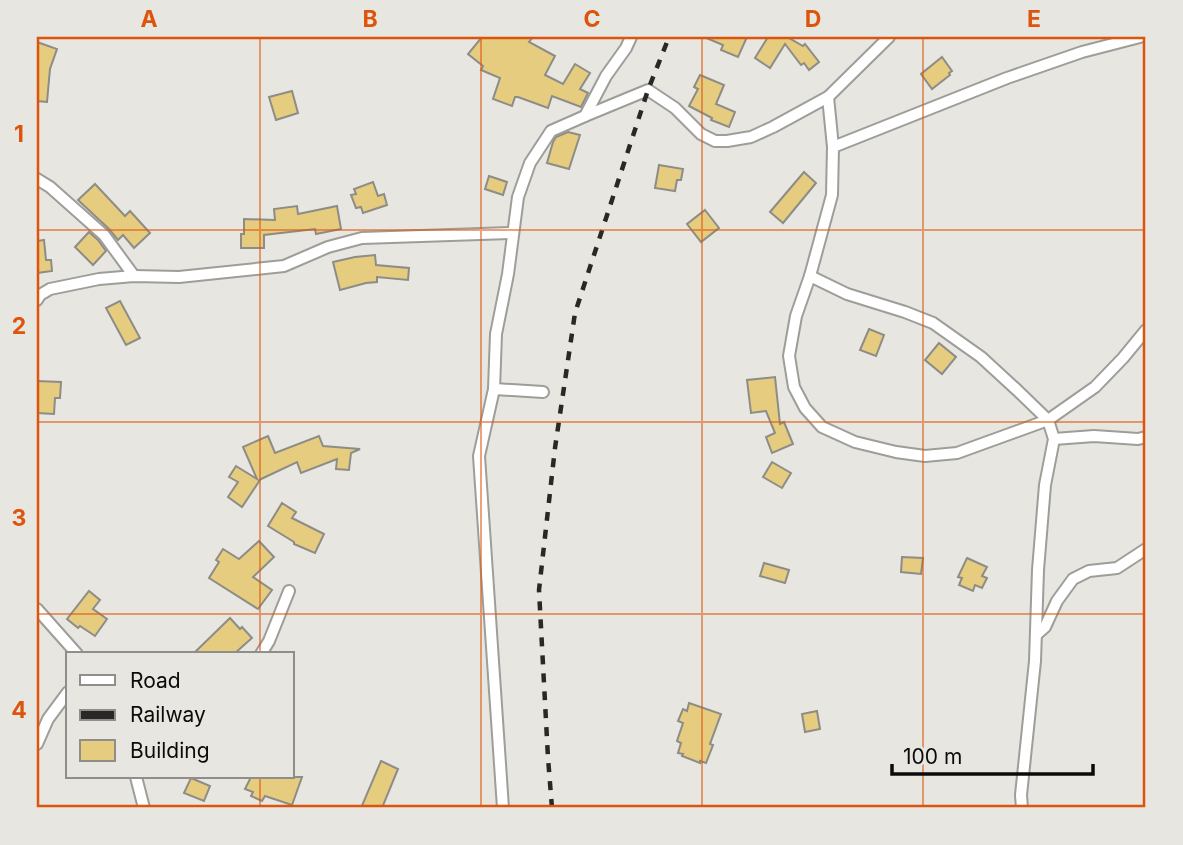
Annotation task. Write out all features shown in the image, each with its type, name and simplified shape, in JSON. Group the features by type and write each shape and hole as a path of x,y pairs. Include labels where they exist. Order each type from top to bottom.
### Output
{"street":[{"path":"585,116 631,37"},
{"path":"503,808 480,456 494,388 496,334 508,274 518,197 530,163 551,131 648,90 675,108 701,134 715,141 751,137 828,97 889,37"},
{"path":"833,147 1007,78 1082,52 1140,37"},
{"path":"828,97 833,147 832,195 796,316 789,356 793,387 805,408 822,427 855,442 896,452 925,456 957,453 1048,420 1095,387 1146,330"},
{"path":"37,179 50,187 104,235 134,276"},
{"path":"37,300 50,289 99,279 134,276 179,277 284,266 328,247 362,238 513,233"},
{"path":"810,276 847,294 933,323 981,357 1048,420 1054,439 1045,485 1037,634 1021,795 1022,808"},
{"path":"494,388 543,392"},
{"path":"1054,439 1094,436 1138,439 1146,437"},
{"path":"1037,634 1045,627 1057,601 1073,579 1089,571 1116,568 1146,550"},
{"path":"262,652 289,591"},
{"path":"37,609 75,652"},
{"path":"37,744 48,719 66,695"},
{"path":"136,778 144,808"}],"building":[{"path":"482,37 533,37 529,42 555,56 545,75 563,84 575,64 590,73 580,89 588,93 581,107 552,96 548,108 518,97 515,97 512,106 493,99 500,78 481,70 483,66 468,54"},
{"path":"704,37 747,37 738,57 721,50 723,45"},
{"path":"768,37 790,37 803,46 805,44 819,62 809,70 804,63 801,65 785,44 770,68 755,58"},
{"path":"37,42 57,49 50,69 47,102 37,101"},
{"path":"942,57 952,71 932,89 921,74"},
{"path":"700,75 724,85 716,104 735,112 729,127 711,120 712,118 689,106 698,89 694,87"},
{"path":"292,91 298,113 276,120 269,97"},
{"path":"568,132 580,135 569,169 547,163 556,137"},
{"path":"659,165 683,169 675,191 655,188"},
{"path":"804,172 816,183 783,223 770,212"},
{"path":"489,176 507,182 503,195 485,189"},
{"path":"373,182 378,196 384,194 387,205 363,213 361,207 356,208 351,195 356,194 354,189"},
{"path":"95,184 125,216 130,211 150,233 134,248 123,235 118,240 78,200"},
{"path":"297,206 298,214 337,206 341,229 316,234 315,229 264,235 264,248 241,248 244,219 275,220 274,209"},
{"path":"705,210 719,228 701,242 687,224"},
{"path":"89,232 106,251 93,265 75,247"},
{"path":"44,240 46,260 51,260 52,271 37,273 37,241"},
{"path":"375,255 376,265 409,268 408,280 377,277 377,282 340,290 333,262"},
{"path":"120,301 140,338 126,345 106,308"},
{"path":"869,329 884,335 876,356 860,350"},
{"path":"939,343 956,357 942,374 925,360"},
{"path":"775,377 780,424 784,422 793,444 772,453 766,437 775,433 766,411 751,413 747,380"},
{"path":"37,381 61,382 60,398 55,398 54,414 37,413"},
{"path":"268,436 275,453 319,436 323,446 360,449 351,453 349,470 336,469 337,459 301,473 297,462 259,480 242,507 228,497 238,482 229,477 236,466 257,479 243,447"},
{"path":"772,462 791,473 782,488 763,477"},
{"path":"282,503 296,512 292,518 324,534 315,553 294,544 268,526"},
{"path":"259,541 274,557 253,577 272,590 258,609 209,578 223,549 239,559"},
{"path":"902,557 923,558 921,574 901,572"},
{"path":"967,558 987,567 982,576 987,578 982,588 975,585 973,591 959,585 962,578 958,577"},
{"path":"764,563 789,570 785,583 760,576"},
{"path":"89,591 100,600 93,609 107,619 95,636 67,619"},
{"path":"230,618 252,638 236,652 195,652"},
{"path":"689,703 721,714 706,763 678,753 681,743 677,741 683,723 678,721 683,709 687,711"},
{"path":"817,711 820,729 805,732 802,714"},
{"path":"381,761 398,769 382,808 361,808"},
{"path":"302,777 292,805 265,796 262,801 251,796 253,792 245,789 250,778"},
{"path":"191,778 210,786 204,801 184,793"}],"railway":[{"path":"552,808 539,590 555,448 575,313 648,90 669,37"}]}
